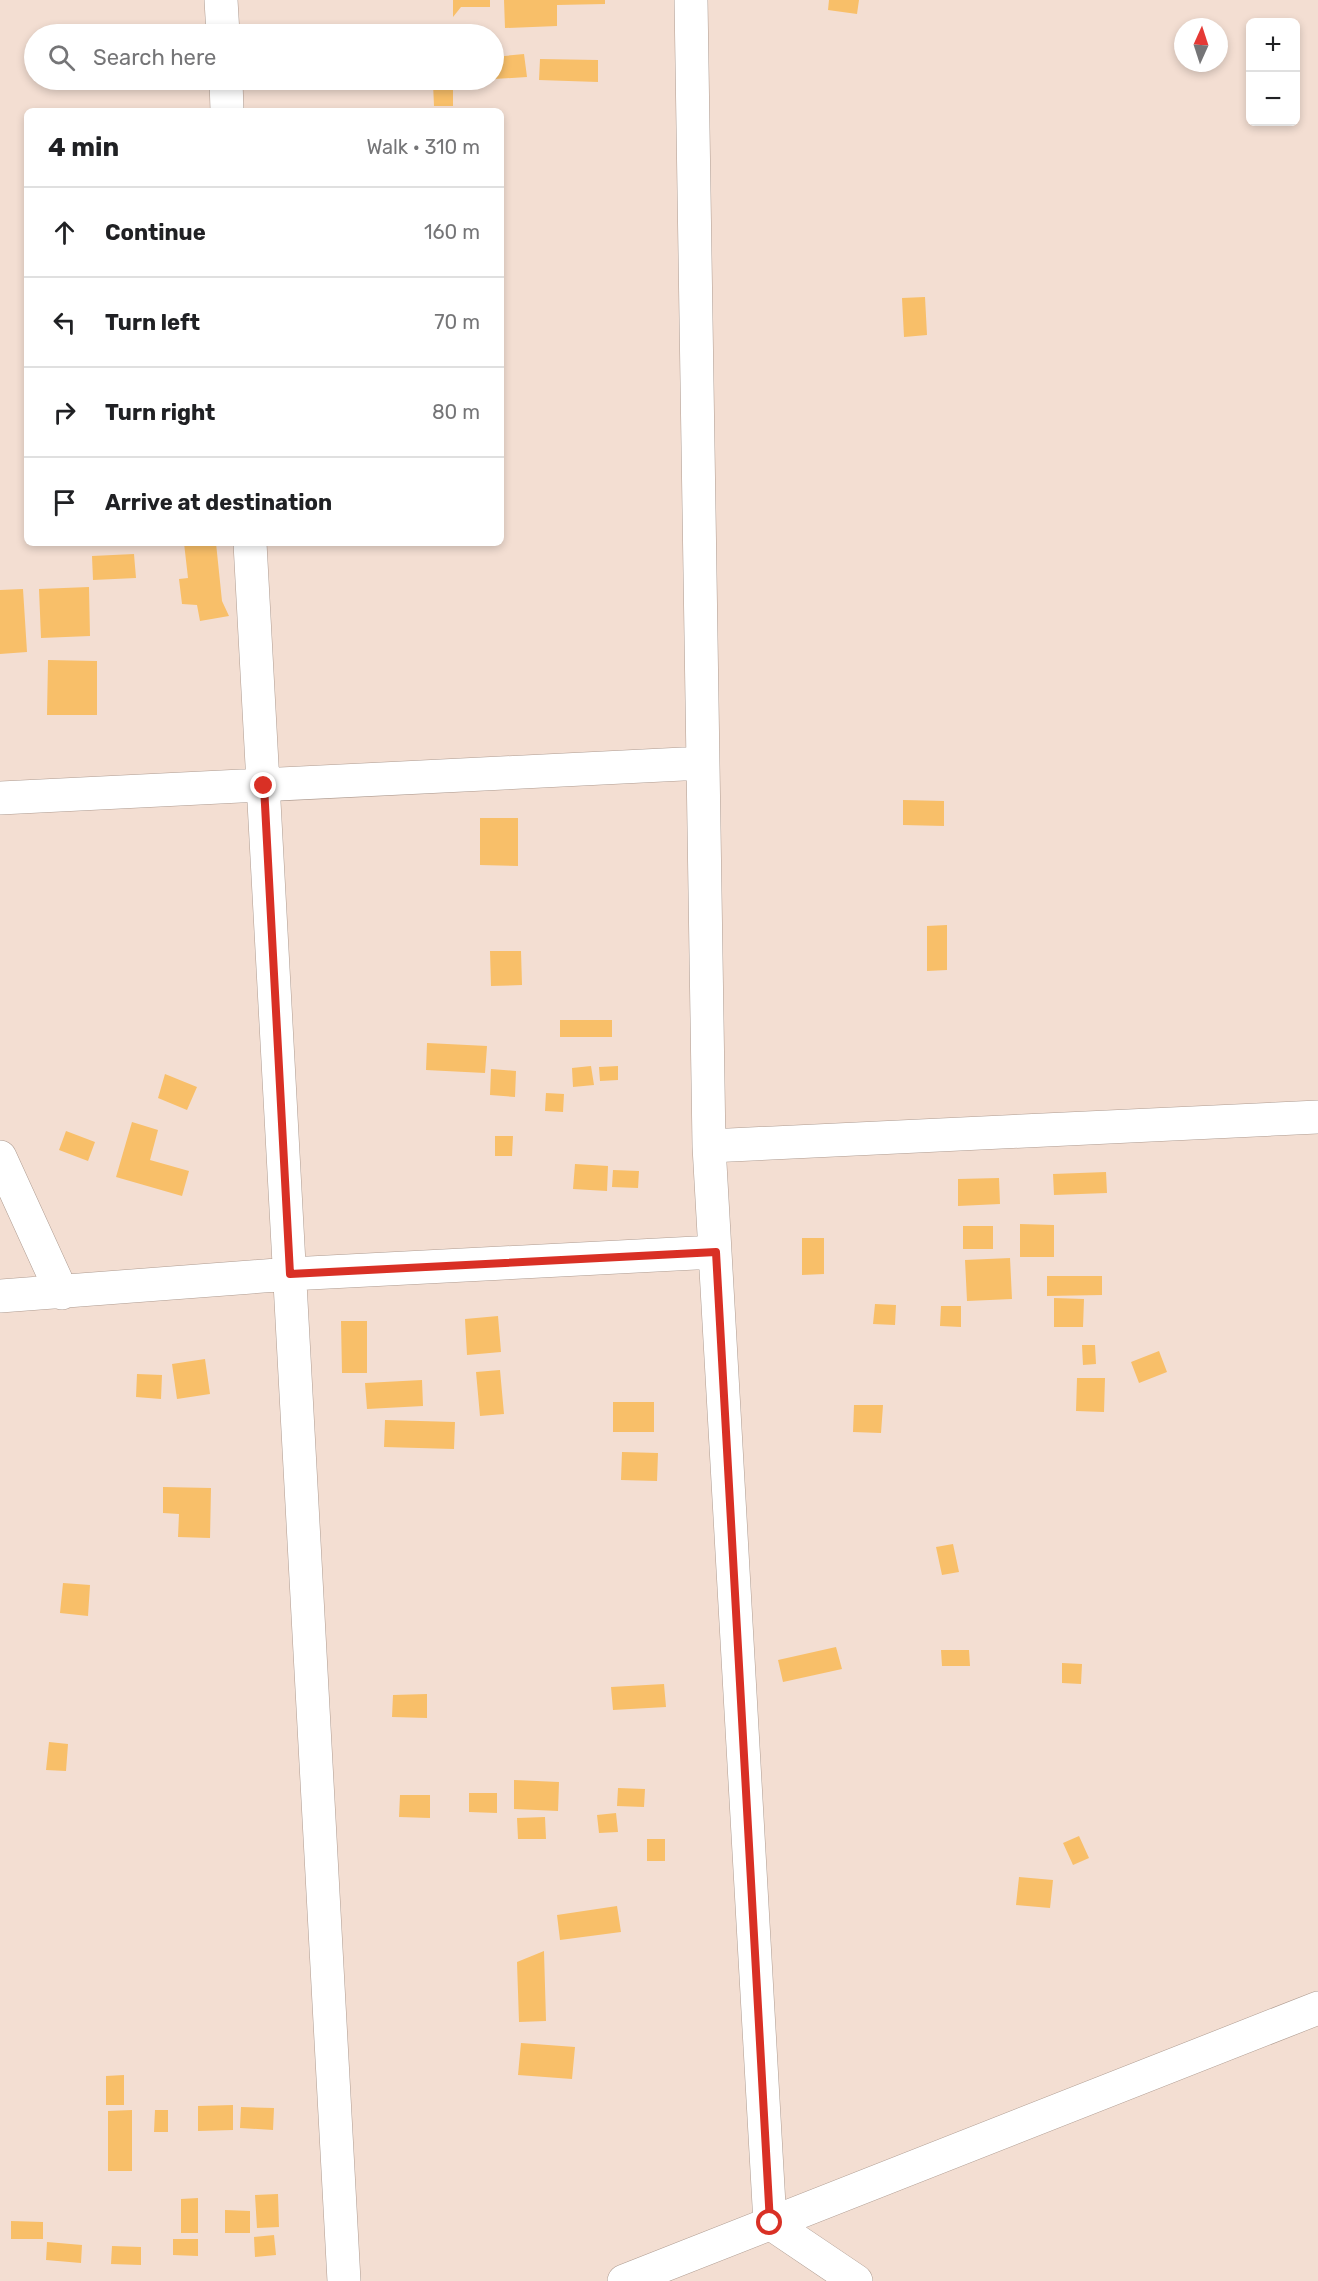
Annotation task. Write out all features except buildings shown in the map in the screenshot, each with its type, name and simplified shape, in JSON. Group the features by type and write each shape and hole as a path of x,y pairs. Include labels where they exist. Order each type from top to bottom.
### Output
{"street":[{"path":"221,0 222,24"},
{"path":"691,0 709,1146 770,2223"},
{"path":"226,90 227,108"},
{"path":"250,546 344,2281"},
{"path":"0,798 703,763"},
{"path":"709,1146 1318,1117"},
{"path":"0,1157 62,1293"},
{"path":"0,1296 290,1274 716,1252"},
{"path":"624,2281 1318,2008"},
{"path":"770,2223 856,2281"}],"route":[{"path":"264,786 290,1274 716,1252 770,2223"}]}
